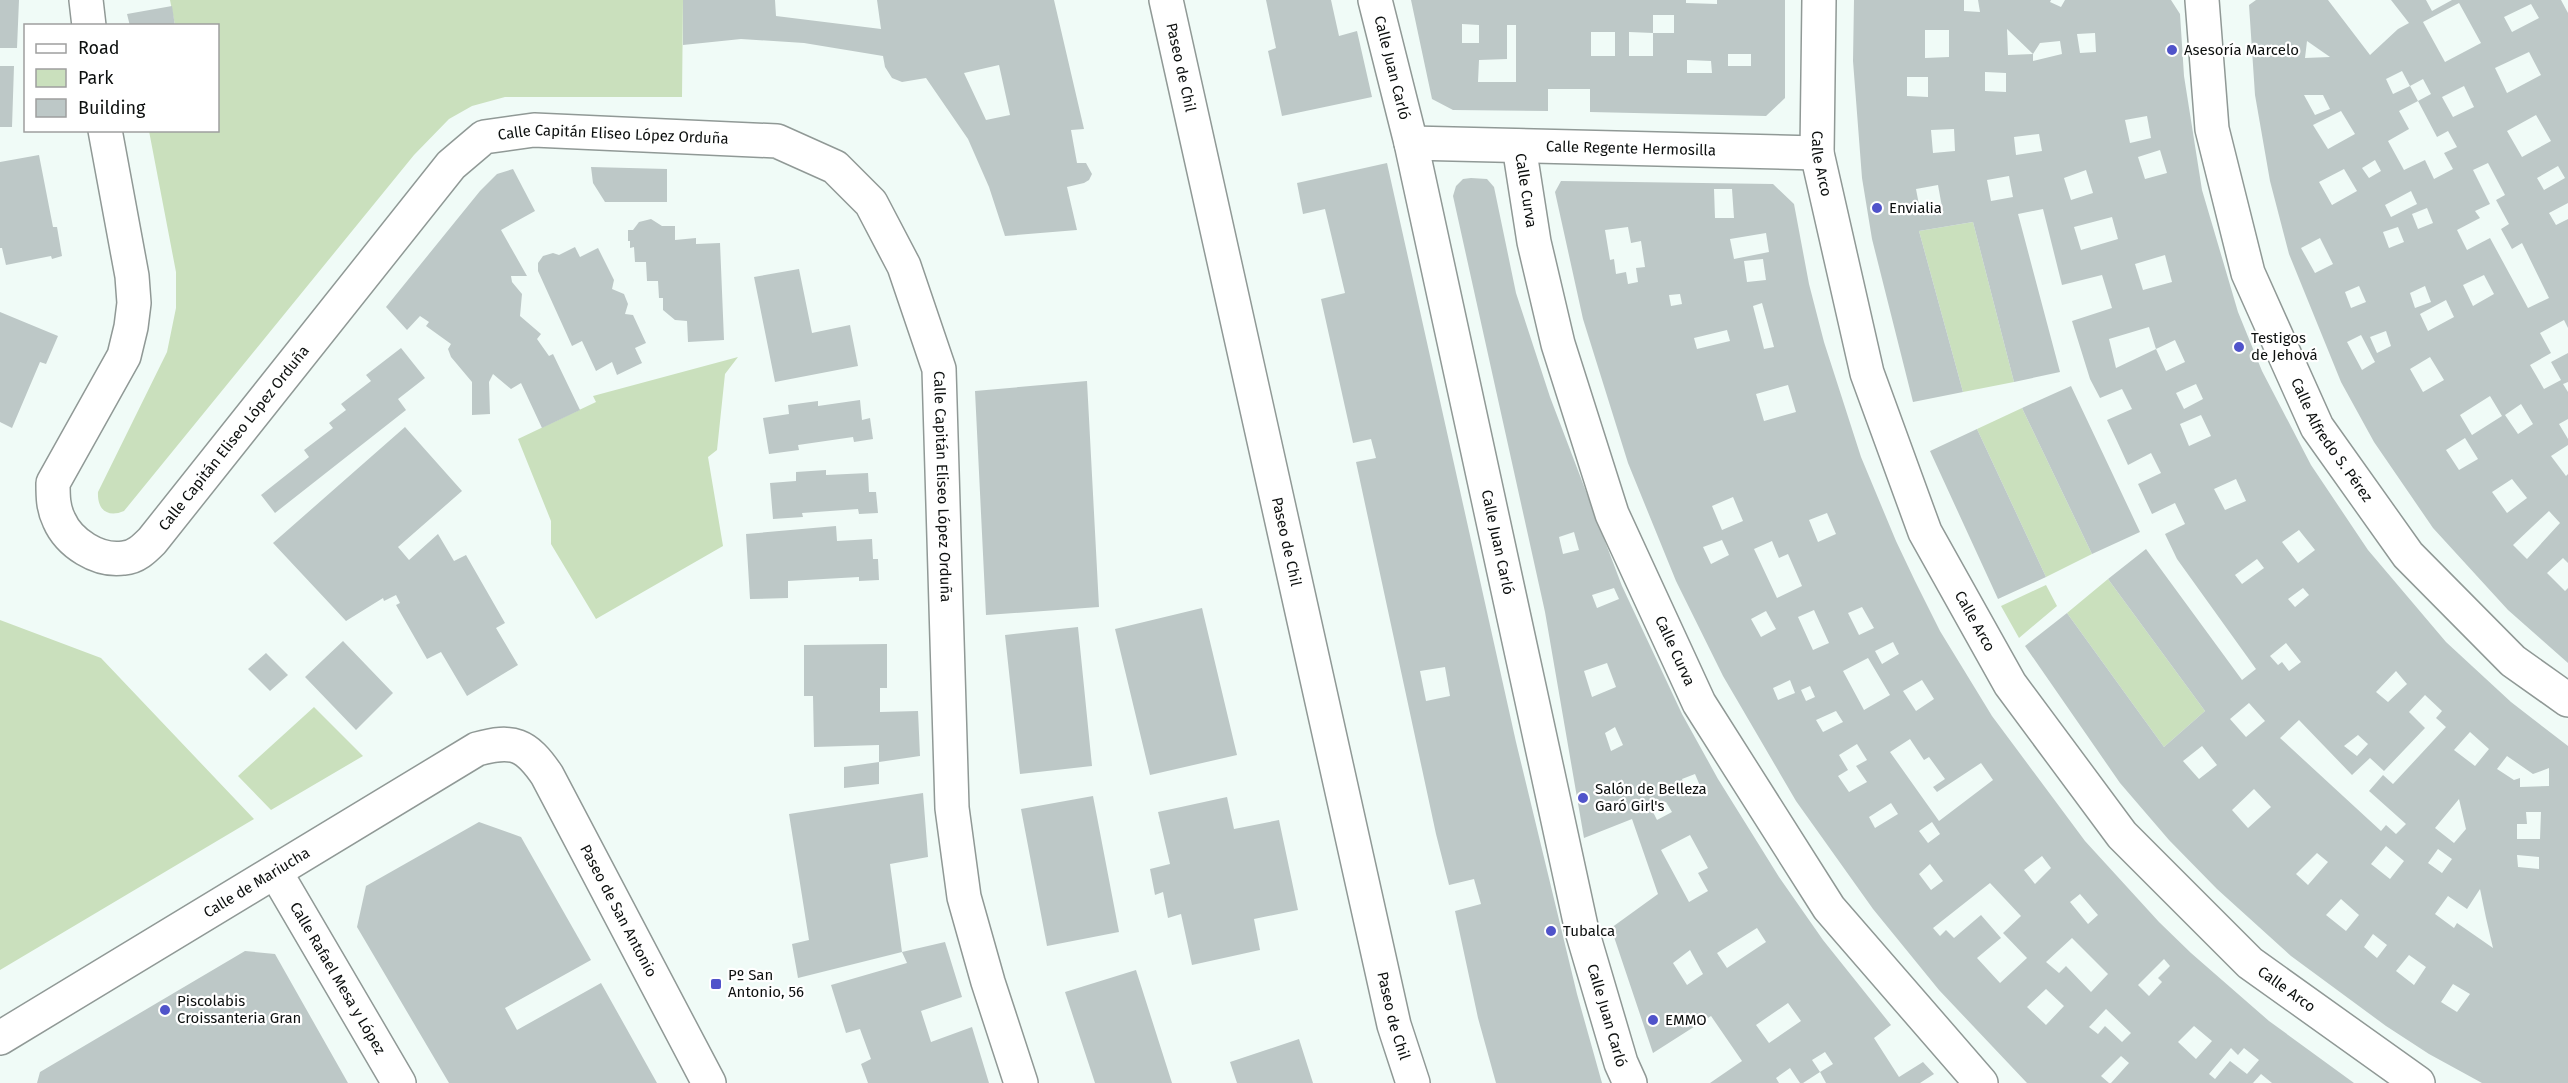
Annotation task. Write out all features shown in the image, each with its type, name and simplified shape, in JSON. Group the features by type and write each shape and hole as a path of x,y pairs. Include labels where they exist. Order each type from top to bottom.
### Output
{"street":[{"path":"86,0 89,24"},
{"name":"Paseo de Chil","path":"1166,0 1394,1025 1413,1083"},
{"name":"Calle Juan Carló","path":"1375,0 1410,143 1582,932 1630,1083"},
{"name":"Calle Arco","path":"1819,0 1817,153 1867,373 1924,532 2010,684 2122,835 2250,963 2418,1083"},
{"name":"Calle Alfredo S. Pérez","path":"2202,0 2212,129 2248,273 2318,427 2408,555 2513,661 2568,700"},
{"name":"Calle Capitán Eliseo López Orduña","path":"105,132 132,276 134,303 131,327 124,356 53,483 53,505 58,520 69,537 85,549 103,557 124,559 138,554 152,541 451,165 484,137 534,130 777,141 835,167 871,203 904,266 939,369 952,808 964,897 988,982 1021,1083"},
{"name":"Calle Regente Hermosilla","path":"1410,143 1817,153"},
{"name":"Calle Curva","path":"1519,146 1534,242 1558,344 1612,514 1699,703 1829,908 1981,1083"},
{"name":"Calle de Mariucha","path":"0,1038 276,873 477,749 499,742 518,746"},
{"name":"Paseo de San Antonio","path":"518,746 536,758 547,775 709,1083"},
{"name":"Calle Rafael Mesa y López","path":"276,873 399,1083"}],"green space":[{"path":"170,0 683,0 682,97 505,97 472,106 449,119 414,155 124,511 113,514 105,511 99,504 98,492 167,352 176,308 176,272 149,132 219,132 219,24 175,24"},
{"path":"1973,222 2014,382 1963,392 1919,231"},
{"path":"738,357 725,374 717,450 708,457 723,546 596,619 551,544 551,521 518,439 596,402 593,396"},
{"path":"2022,408 2092,554 2046,577 1977,429"},
{"path":"2108,579 2205,711 2164,747 2067,613"},
{"path":"2046,585 2057,606 2019,638 2001,606"},
{"path":"0,620 101,658 254,819 0,970"},
{"path":"314,707 363,756 271,810 238,776"}],"building":[{"path":"0,0 19,0 17,48 0,48"},
{"path":"683,0 775,0 776,16 881,29 877,0 1054,0 1084,129 1071,130 1077,163 1086,163 1092,174 1084,183 1067,187 1077,230 1005,236 989,187 968,139 926,78 902,82 892,78 885,67 883,56 804,43 741,39 683,45","holes":["999,65 1010,115 986,120 964,73"]},
{"path":"1266,0 1331,0 1339,36 1357,31 1372,97 1282,116 1268,51 1276,48"},
{"path":"1411,0 1686,0 1686,3 1717,4 1717,0 1785,0 1785,98 1766,116 1590,112 1590,89 1548,89 1548,111 1453,110 1432,99","holes":["1653,15 1674,15 1674,33 1653,33","1462,24 1479,25 1479,43 1462,43","1507,25 1516,25 1516,82 1478,82 1479,60 1507,59","1591,32 1615,32 1615,56 1591,56","1629,32 1653,33 1653,56 1629,56","1728,54 1751,54 1751,66 1728,66","1687,60 1711,61 1712,73 1687,73"]},
{"path":"1854,0 1964,0 1964,11 1980,12 1978,0 2051,0 2050,2 2061,7 2065,0 2171,0 2180,14 2184,76 2202,190 2238,312 2262,371 2311,465 2368,550 2446,642 2511,702 2568,746 2568,1083 2482,1083 2429,1054 2386,1026 2291,956 2217,889 2169,840 2120,783 2025,646 2067,613 2164,747 2205,711 2108,579 2146,549 2242,680 2256,669 2177,559 2165,534 2185,524 2175,503 2152,514 2138,484 2161,473 2151,453 2128,465 2107,420 2132,409 2122,389 2100,398 2090,379 2072,321 2112,308 2102,275 2062,285 2043,209 2018,214 2060,372 2014,382 1973,222 1919,231 1963,392 1913,402 1872,239 1862,178 1853,61","holes":["2007,29 2033,54 2008,55","1925,30 1949,30 1949,57 1925,58","2095,33 2096,52 2080,53 2077,34","2060,41 2062,54 2033,61 2033,54 2040,43","1985,72 2006,73 2006,92 1985,91","1907,77 1928,77 1928,97 1907,96","2147,116 2151,138 2130,143 2125,120","1954,129 1955,151 1933,153 1931,130","2039,134 2042,151 2016,155 2014,137","2160,150 2167,173 2145,179 2138,157","2086,170 2093,193 2071,200 2064,178","2009,176 2013,197 1991,201 1987,180","1938,185 1942,207 1920,210 1916,189","2112,217 2118,239 2081,250 2074,227","2165,255 2172,282 2143,290 2135,264","2149,327 2156,349 2116,368 2109,339","2175,340 2185,362 2166,371 2156,349","2196,384 2203,399 2184,409 2176,393","2201,415 2211,436 2189,446 2180,424","2236,479 2246,501 2225,510 2214,489","2299,530 2315,550 2298,563 2282,542","2257,559 2264,568 2242,584 2235,575","2303,588 2309,595 2295,607 2288,599","2286,643 2301,662 2289,671 2282,662 2278,665 2270,656","2396,671 2407,684 2388,702 2376,692","2425,695 2442,711 2436,718 2446,727 2393,784 2383,775 2369,791 2406,824 2396,834 2386,825 2381,831 2280,738 2299,720 2352,775 2370,758 2384,771 2425,728 2409,712","2249,703 2265,721 2246,737 2230,719","2470,732 2489,749 2475,766 2454,750","2358,735 2368,744 2357,756 2344,746","2202,746 2217,765 2199,779 2183,761","2507,756 2533,774 2549,768 2549,786 2520,787 2520,778 2514,780 2497,769","2254,789 2271,807 2248,828 2232,810","2459,799 2466,829 2454,843 2435,828","2526,812 2541,812 2540,839 2517,839 2517,824 2527,824","2386,846 2404,861 2390,879 2371,864","2438,849 2452,859 2442,873 2428,863","2317,853 2328,862 2308,885 2296,874","2517,855 2539,857 2539,869 2518,867","2480,889 2493,948 2457,923 2454,928 2435,914 2448,896 2467,909","2341,899 2359,915 2346,931 2326,915","2373,934 2387,945 2377,958 2364,947","2409,955 2426,967 2414,985 2396,971","2453,984 2470,994 2457,1012 2441,1002"]},
{"path":"2256,0 2328,0 2370,55 2398,29 2409,23 2391,0 2426,0 2432,11 2452,0 2561,0 2568,13 2568,203 2549,213 2556,225 2568,219 2568,328 2564,320 2540,333 2551,353 2530,365 2544,389 2561,380 2551,362 2568,353 2568,382 2563,384 2568,392 2568,419 2559,424 2568,439 2568,445 2551,456 2566,476 2568,474 2568,563 2563,558 2547,573 2565,591 2568,588 2568,663 2508,610 2433,528 2374,442 2341,382 2289,254 2270,181 2255,95 2249,5","holes":["2459,3 2481,43 2445,62 2423,22","2531,4 2539,18 2512,32 2504,17","2307,41 2330,57 2305,58","2529,52 2541,75 2507,93 2495,68","2402,71 2410,86 2393,94 2386,79","2423,79 2431,94 2418,101 2410,86","2464,86 2474,107 2453,117 2442,97","2304,95 2323,95 2330,109 2315,115","2418,101 2437,137 2448,131 2457,147 2444,153 2453,169 2434,179 2425,160 2404,170 2388,141 2409,129 2399,111","2341,111 2355,134 2328,149 2313,125","2536,115 2551,141 2522,157 2507,131","2375,160 2381,171 2369,178 2362,168","2488,163 2505,195 2496,200 2509,224 2501,229 2512,249 2522,243 2549,298 2528,308 2490,238 2467,250 2457,230 2480,218 2475,211 2490,204 2473,170","2558,166 2565,178 2544,190 2537,178","2344,169 2357,191 2332,205 2319,182","2411,191 2417,204 2391,217 2385,205","2427,208 2433,223 2418,229 2412,214","2398,227 2404,242 2389,248 2383,232","2320,238 2333,264 2315,273 2301,248","2484,275 2494,294 2473,306 2463,285","2359,286 2366,302 2351,308 2345,292","2425,286 2431,302 2415,308 2410,293","2446,300 2454,317 2428,331 2420,314","2386,331 2391,346 2377,353 2370,337","2361,335 2375,362 2362,370 2347,342","2430,357 2444,380 2423,392 2410,369","2490,396 2502,416 2472,435 2460,415","2521,404 2533,424 2518,434 2505,415","2465,438 2478,459 2459,470 2446,450","2512,479 2527,498 2507,513 2492,492","2549,511 2560,523 2527,559 2513,545"]},
{"path":"172,6 175,24 130,24 127,14"},
{"path":"0,66 14,66 12,127 0,127"},
{"path":"39,155 53,227 57,227 62,256 6,265 2,248 0,248 0,162"},
{"path":"1387,163 1516,742 1577,994 1602,1083 1496,1083 1478,1018 1455,911 1481,904 1474,879 1449,885 1356,462 1376,458 1371,439 1353,443 1321,299 1345,293 1325,209 1303,214 1297,183","holes":["1445,667 1450,696 1426,701 1420,671"]},
{"path":"591,167 667,169 667,202 605,202 593,183"},
{"path":"513,169 535,211 501,230 527,276 511,276 512,282 522,294 520,316 541,334 537,339 549,356 553,354 580,410 542,428 521,383 511,389 493,374 489,382 490,414 472,415 472,382 451,357 448,349 451,344 426,326 429,322 420,316 407,330 386,307 480,191 497,174"},
{"path":"1463,179 1487,179 1494,187 1516,293 1550,397 1622,586 1682,714 1718,779 1779,877 1823,940 1891,1025 1874,1038 1899,1077 1923,1062 1934,1074 1920,1083 1826,1083 1820,1072 1800,1083 1790,1068 1776,1078 1779,1083 1710,1083 1742,1061 1711,1016 1653,1053 1611,928 1658,894 1632,819 1584,838 1545,612 1453,196 1456,186","holes":["1574,532 1579,550 1563,554 1559,537","1614,588 1619,599 1597,608 1592,595","1607,663 1616,687 1592,697 1584,671","1615,727 1623,745 1611,751 1605,733","1695,774 1701,788 1688,793 1682,779","1666,802 1672,812 1657,820 1652,810","1690,835 1708,868 1698,873 1708,891 1689,902 1661,850","1757,928 1766,942 1727,968 1717,953","1690,950 1703,974 1687,985 1673,963","1788,1003 1801,1021 1769,1043 1756,1025","1825,1052 1833,1064 1820,1072 1812,1060"]},
{"path":"1561,181 1773,184 1794,204 1809,284 1824,342 1861,457 1896,541 1940,631 1992,716 2085,841 2159,922 2269,1021 2354,1083 2272,1083 2261,1074 2253,1083 2111,1083 2129,1063 2121,1056 2101,1076 2109,1083 2027,1083 1939,990 1873,909 1796,801 1723,676 1676,581 1628,463 1583,319 1555,192","holes":["1714,189 1732,189 1734,218 1715,218","1628,227 1631,243 1641,241 1645,267 1636,268 1638,282 1628,284 1626,272 1616,274 1614,259 1610,260 1605,230","1766,233 1769,252 1734,259 1730,239","1763,259 1766,280 1747,282 1744,261","1680,294 1682,304 1671,306 1669,295","1762,303 1774,347 1764,349 1753,306","1727,330 1730,341 1697,349 1694,338","1788,385 1796,412 1764,421 1756,394","1733,497 1743,521 1722,530 1712,506","1827,513 1836,534 1818,542 1809,520","1722,540 1729,555 1711,564 1703,547","1772,541 1779,558 1788,554 1802,586 1777,598 1754,549","1862,607 1874,628 1859,635 1848,613","1814,610 1829,643 1813,650 1798,617","1766,611 1776,629 1761,637 1751,619","1893,642 1899,654 1882,664 1875,651","1868,658 1890,695 1864,710 1843,671","1790,680 1795,693 1778,700 1773,688","1922,680 1934,699 1916,711 1903,691","1810,686 1815,697 1806,701 1801,690","1836,711 1843,722 1823,732 1816,720","1910,739 1924,760 1929,757 1945,779 1933,787 1937,792 1981,763 1993,780 1939,821 1890,752","1857,744 1867,760 1856,766 1867,782 1849,792 1838,776 1848,770 1839,755","1891,803 1898,814 1875,828 1869,817","1932,822 1940,834 1928,843 1919,831","2042,856 2051,868 2035,884 2024,870","1930,864 1943,881 1931,890 1919,874","1990,883 2021,916 2003,933 2027,958 2000,983 1977,958 2001,938 1981,915 1954,938 1946,930 1940,936 1933,928","2080,894 2098,915 2088,924 2070,902","2072,938 2108,974 2091,992 2066,966 2059,973 2046,962","2164,959 2170,966 2158,978 2162,982 2149,996 2138,985","2046,989 2064,1006 2046,1025 2027,1007","2106,1009 2131,1033 2122,1042 2105,1026 2098,1034 2089,1027","2194,1026 2212,1041 2196,1059 2178,1042","2231,1048 2238,1055 2244,1048 2259,1060 2247,1074 2230,1061 2215,1079 2209,1074"]},
{"path":"651,219 662,226 675,226 675,240 696,238 696,244 720,243 724,340 688,342 687,321 675,320 663,310 663,298 659,298 658,281 647,281 646,262 635,262 634,247 630,248 630,241 628,241 628,230 633,230 639,222"},
{"path":"575,247 580,257 598,248 614,280 612,289 624,294 628,304 625,314 633,315 646,343 635,348 642,363 617,375 612,362 596,371 582,341 572,346 538,271 538,263 543,256 553,253 559,255"},
{"path":"799,269 812,333 850,325 858,366 775,382 754,277"},
{"path":"0,312 58,336 46,364 40,362 12,428 0,422"},
{"path":"401,348 425,378 398,399 406,410 275,513 261,495 309,457 304,450 333,428 329,423 346,410 341,404 371,381 366,375"},
{"path":"1087,381 1099,607 986,615 975,391"},
{"path":"2071,386 2140,532 2092,554 2022,408"},
{"path":"860,400 862,420 870,418 873,439 854,442 853,437 798,445 799,450 769,454 763,418 789,414 788,405 818,401 818,406"},
{"path":"405,427 462,491 398,547 409,560 438,534 454,561 466,555 505,623 496,628 518,665 467,696 441,652 427,659 396,605 400,603 396,595 384,601 383,598 346,621 273,543"},
{"path":"1977,429 2046,577 1998,599 1930,451"},
{"path":"826,470 826,475 868,473 869,492 876,492 878,513 859,514 858,509 802,513 803,517 773,519 770,483 796,481 796,472"},
{"path":"836,526 837,541 872,539 873,559 878,559 879,580 859,581 859,577 788,581 788,598 750,599 746,534"},
{"path":"1202,608 1237,755 1150,775 1115,629"},
{"path":"1078,627 1092,766 1020,774 1005,635"},
{"path":"343,641 393,693 356,730 305,677"},
{"path":"887,644 887,688 880,688 880,712 918,711 920,756 879,762 879,745 814,747 813,696 804,696 804,645"},
{"path":"266,653 288,675 270,691 248,669"},
{"path":"879,762 879,784 844,788 844,767"},
{"path":"923,793 928,857 890,864 902,952 798,978 792,944 809,940 789,814"},
{"path":"1093,796 1119,932 1047,946 1021,809"},
{"path":"1227,797 1234,829 1279,820 1298,910 1254,919 1260,950 1192,965 1181,914 1168,918 1163,892 1155,895 1150,869 1170,864 1158,812"},
{"path":"479,822 521,837 591,960 505,1008 517,1030 601,983 657,1083 449,1083 357,927 366,886"},
{"path":"945,942 962,997 921,1011 931,1042 972,1027 989,1083 868,1083 861,1064 871,1059 860,1029 846,1033 831,985 907,963 902,952"},
{"path":"245,951 275,954 348,1083 37,1083 40,1072"},
{"path":"1136,970 1172,1083 1095,1083 1065,992"},
{"path":"1299,1039 1313,1083 1237,1083 1230,1062"}],"place":[{"name":"Asesoría Marcelo","path":"2172,50"},
{"name":"Envialia","path":"1877,208"},
{"name":"Testigos de Jehová","path":"2239,347"},
{"name":"Salón de Belleza Garó Girl's","path":"1583,798"},
{"name":"Tubalca","path":"1551,931"},
{"name":"Pº San Antonio, 56","path":"716,984"},
{"name":"Piscolabis Croissanteria Gran","path":"165,1010"},
{"name":"EMMO","path":"1653,1020"}]}
